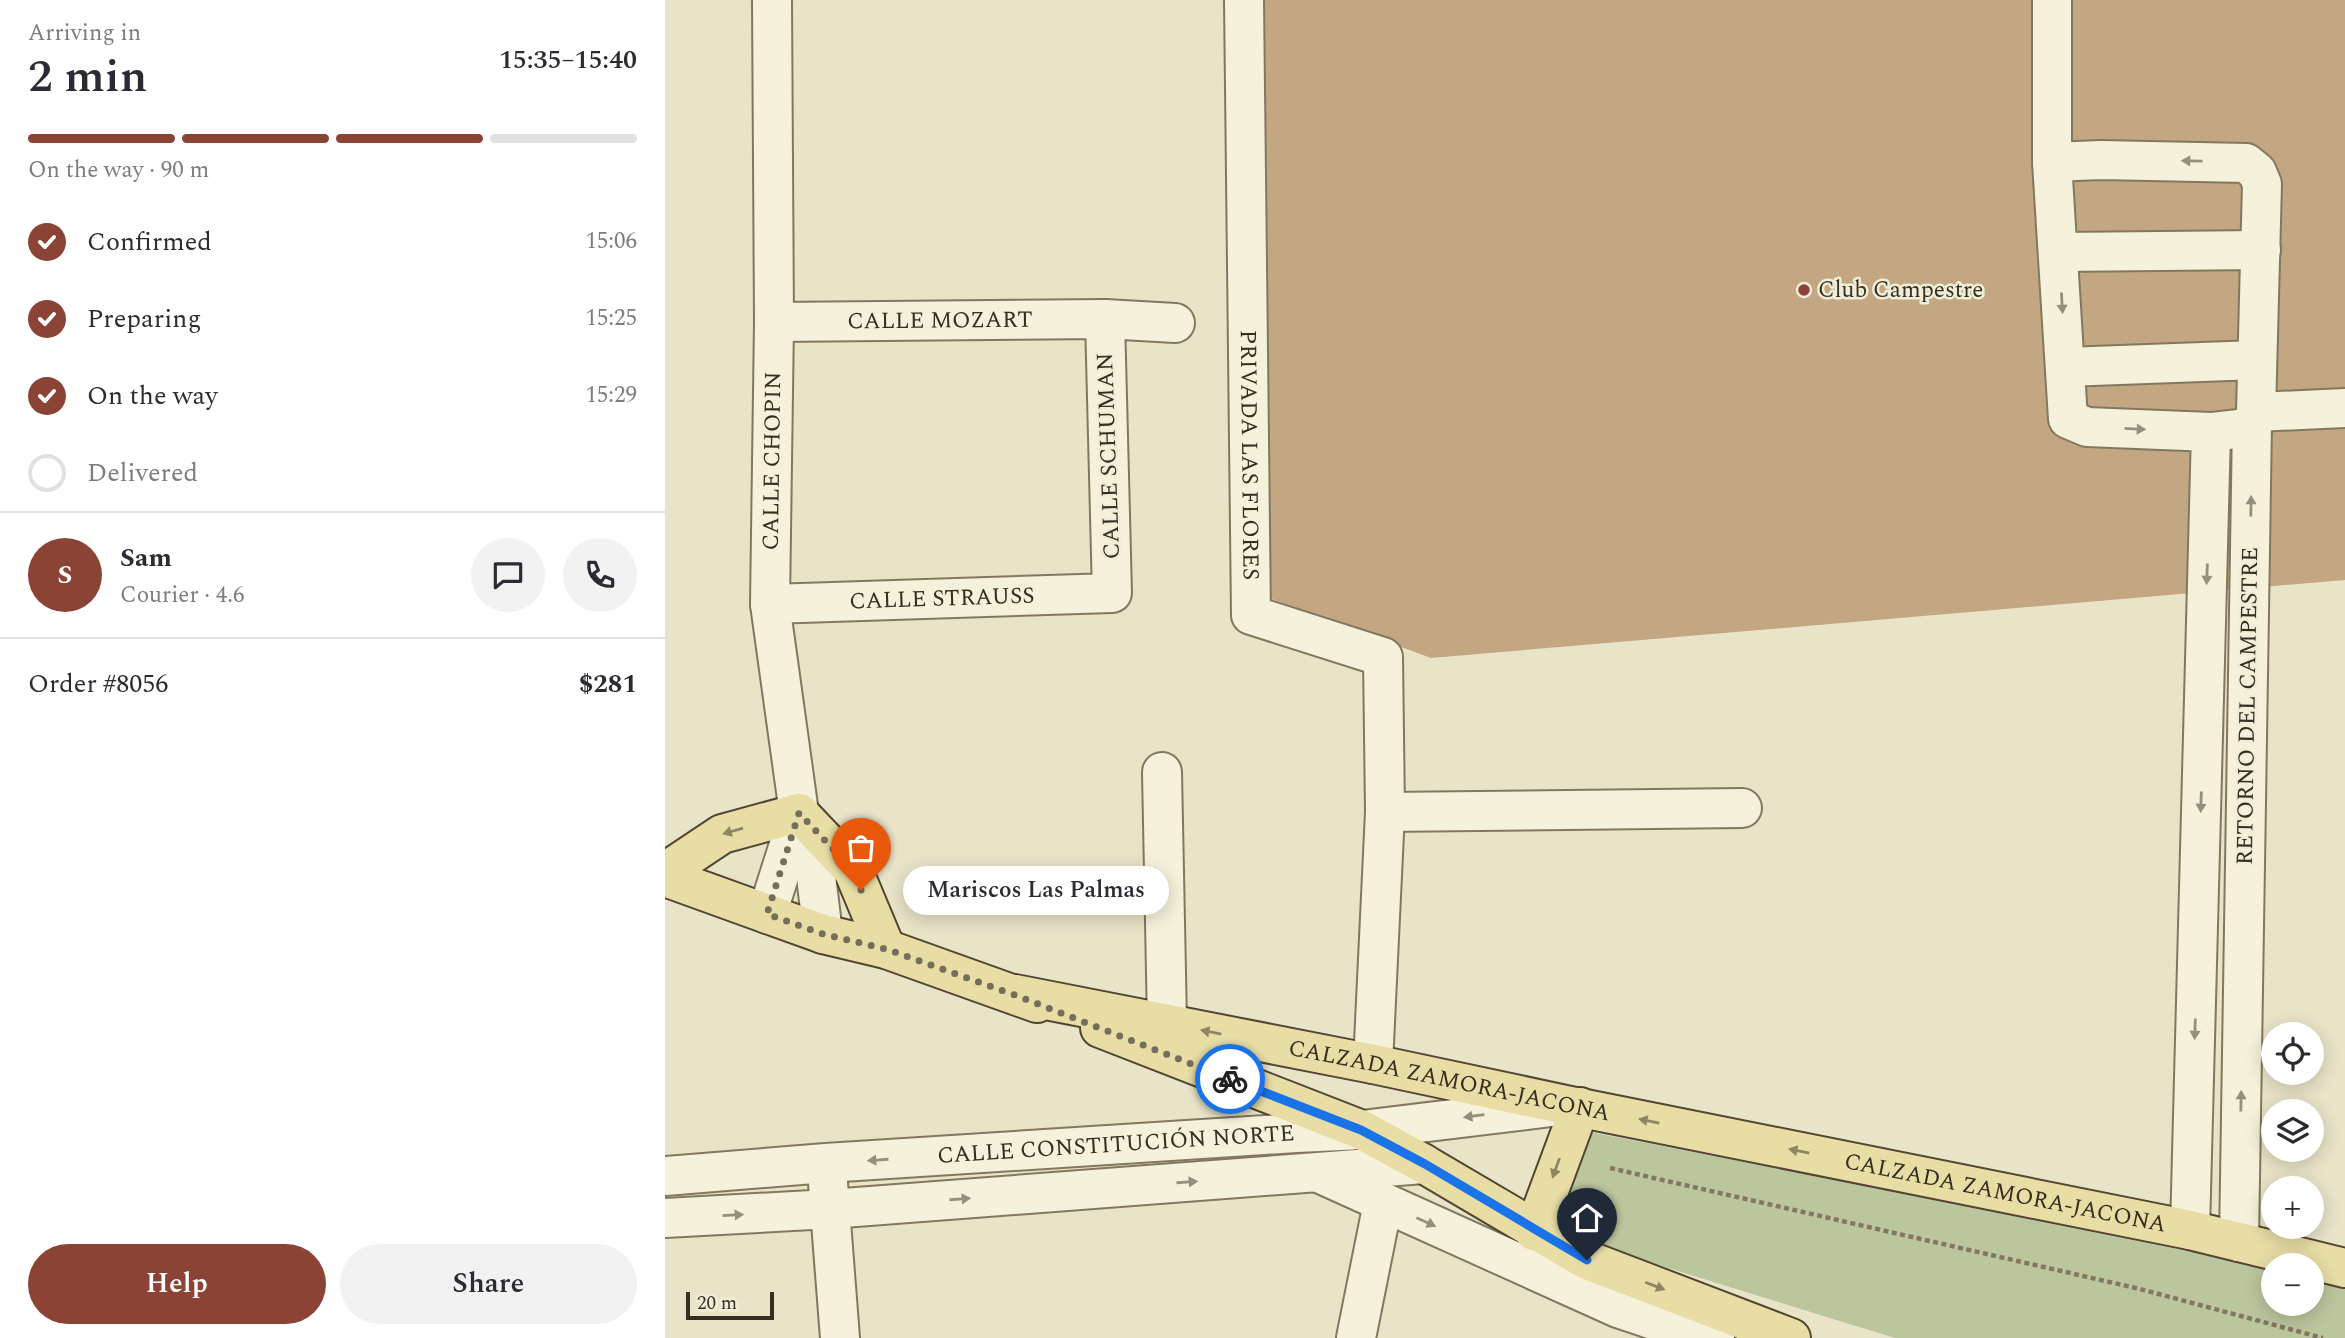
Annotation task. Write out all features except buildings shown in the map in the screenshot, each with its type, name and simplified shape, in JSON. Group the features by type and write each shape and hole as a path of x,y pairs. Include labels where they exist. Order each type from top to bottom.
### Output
{"main road":[{"path":"665,872 722,834 799,813 853,870 886,949"},
{"path":"665,877 823,934 886,949 1015,995 1361,1130 1425,1164 1587,1260 1791,1338"},
{"name":"CALZADA ZAMORA-JACONA","path":"1015,995 1373,1064 2189,1230 2345,1268"},
{"path":"1534,1231 1573,1106"}],"street":[{"name":"CALLE CHOPIN","path":"767,914 799,813 770,604 774,323 772,0"},
{"name":"PRIVADA LAS FLORES","path":"1244,0 1251,615 1383,657 1385,813 1373,1064"},
{"path":"2053,0 2052,162 2068,419 2087,427 2211,432 2238,429 2254,418 2345,408"},
{"name":"RETORNO DEL CAMPESTRE","path":"2052,162 2101,160 2246,163 2257,172 2262,184 2254,418 2239,1242"},
{"path":"2059,252 2260,250"},
{"name":"CALLE MOZART","path":"774,323 1105,319 1175,323"},
{"name":"CALLE SCHUMAN","path":"1105,319 1112,593"},
{"path":"2065,367 2257,360"},
{"name":"RETORNO DEL CAMPESTRE","path":"2189,1230 2211,432"},
{"name":"CALLE STRAUSS","path":"770,604 1112,593"},
{"path":"1162,772 1167,1023"},
{"path":"1385,813 1742,808"},
{"path":"799,813 816,876 823,934"},
{"name":"CALLE CONSTITUCIÓN NORTE","path":"665,1177 826,1163 1361,1130 1573,1106"},
{"path":"1296,1133 1319,1173 1618,1308 1704,1337 1715,1338"},
{"path":"2192,1139 2241,1142"},
{"path":"826,1163 840,1338"},
{"name":"CALLE CONSTITUCIÓN NORTE","path":"665,1218 830,1209 1425,1164"},
{"path":"1356,1338 1383,1203"}],"path":[{"path":"1610,1168 2140,1289 2323,1338"}],"green space":[{"path":"1584,1131 2261,1263 2261,1316 2324,1316 2324,1279 2345,1284 2345,1338 1895,1338 1597,1246 1556,1225"}],"way so far":[{"path":"861,890 853,870 799,813 767,914 823,934 886,949 1015,995 1230,1079"}],"place":[{"name":"Club Campestre","path":"1804,290"},
{"name":"Mariscos Las Palmas","path":"861,890"}],"route":[{"path":"1230,1079 1361,1130 1425,1164 1587,1260"}]}
